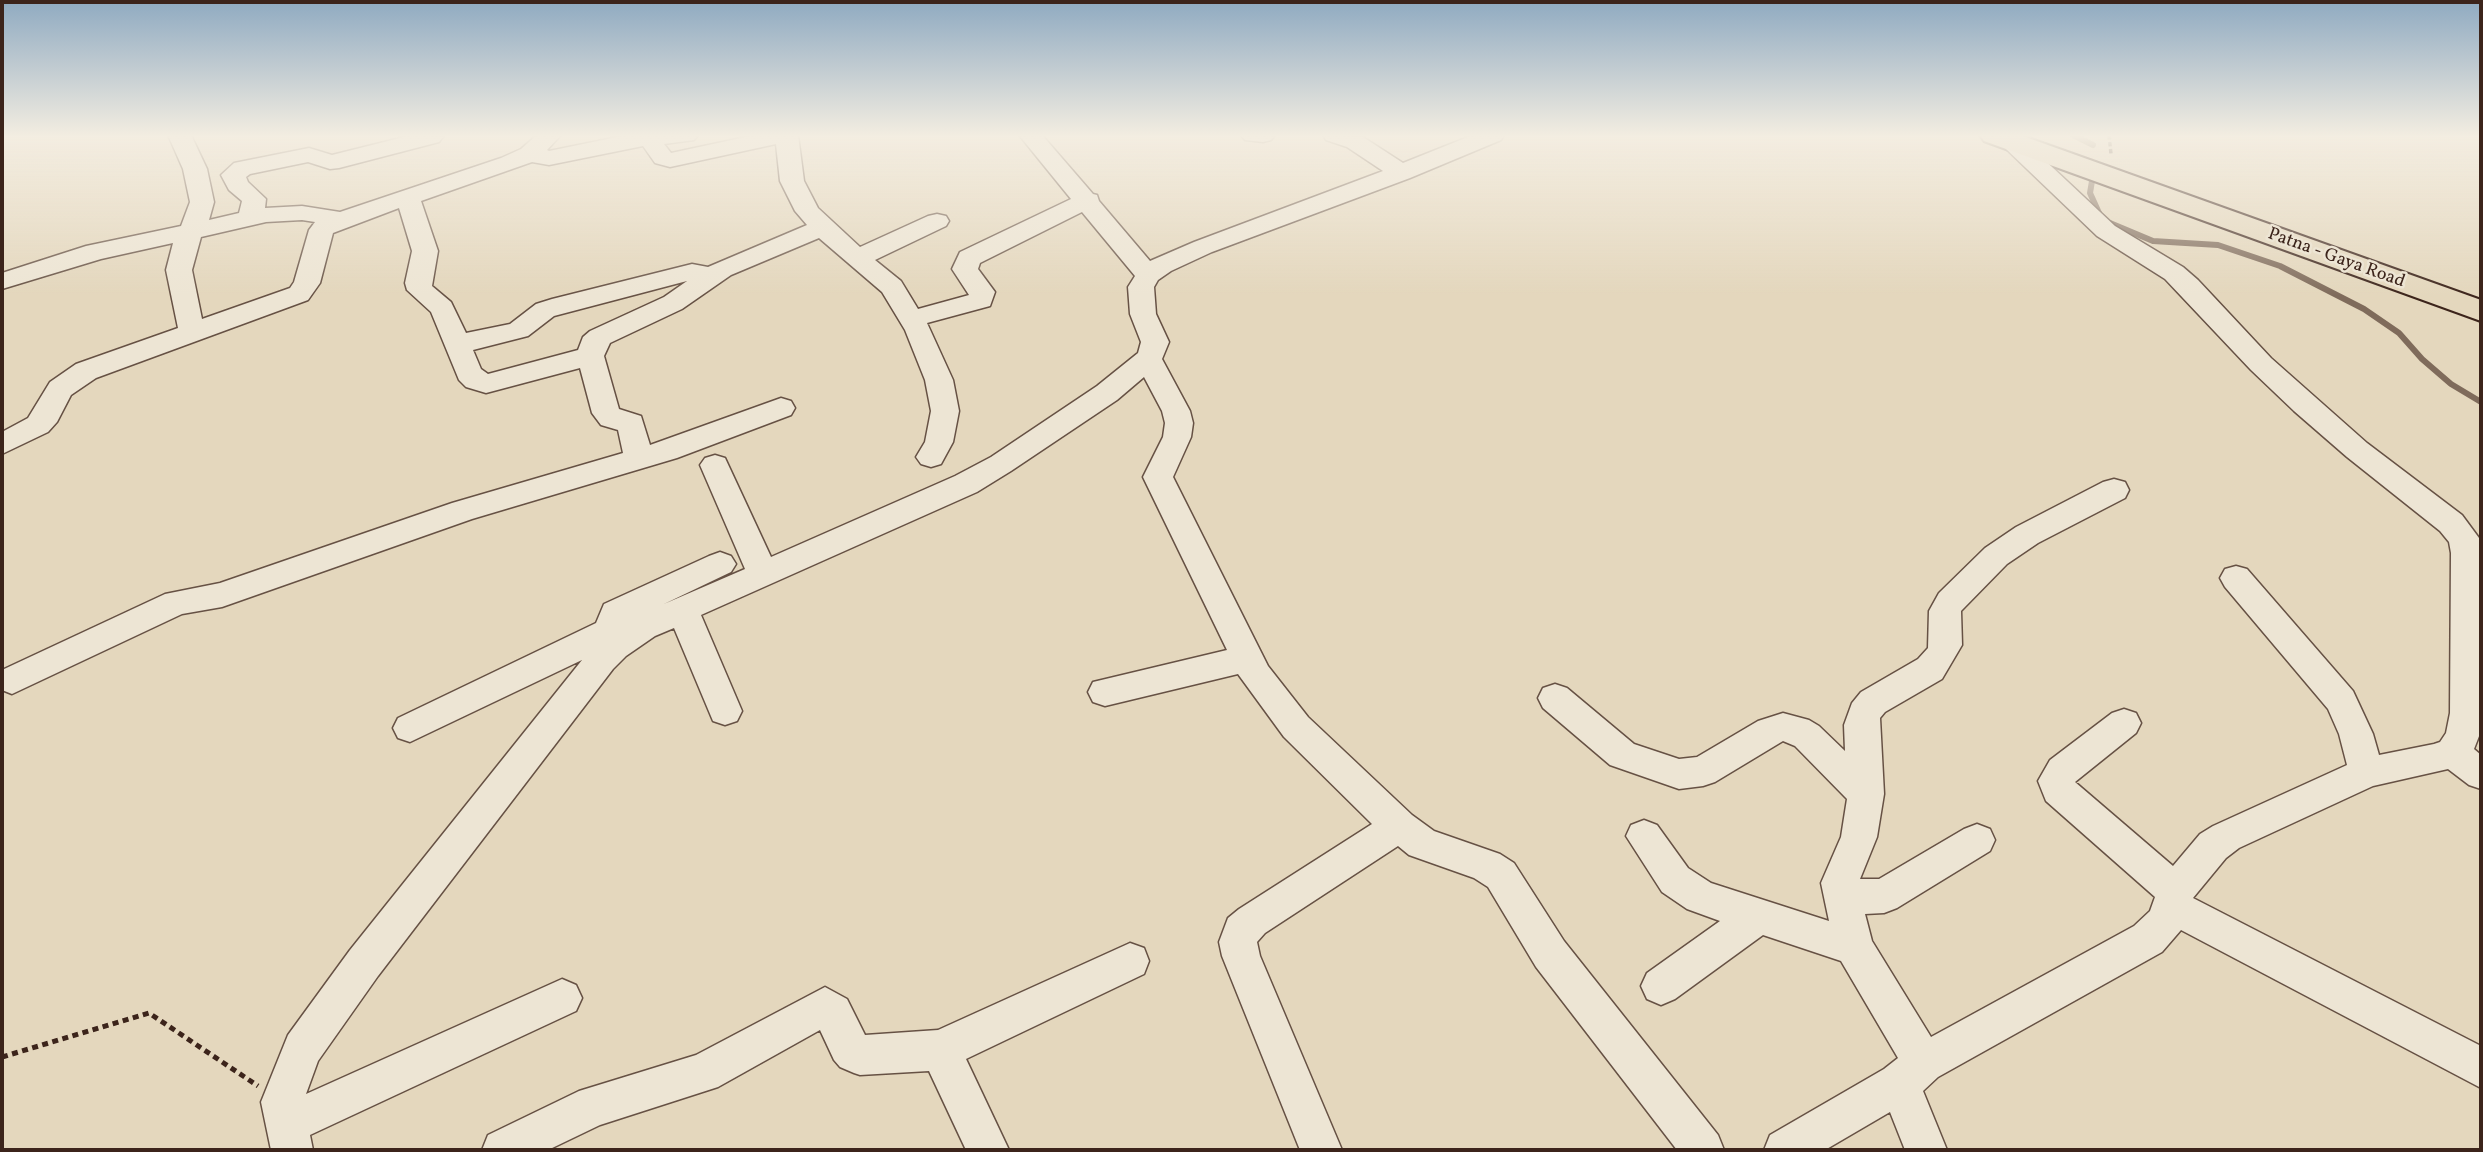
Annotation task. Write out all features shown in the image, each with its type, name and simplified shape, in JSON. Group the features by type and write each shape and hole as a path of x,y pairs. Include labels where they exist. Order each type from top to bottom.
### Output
{"main road":[{"name":"Patna - Gaya Road","path":"2143,189 2481,311"},
{"path":"2218,189 2481,296"}],"street":[{"path":"192,333 179,270 190,230 202,208 199,189"},
{"path":"242,189 254,199 251,218"},
{"path":"2,444 38,425 47,415 60,389 69,380 98,366 299,294 307,283 321,230 339,219 435,189"},
{"path":"796,189 807,211 822,228 892,287 912,319 939,380 943,398 943,425 930,457"},
{"path":"1077,189 1148,275"},
{"path":"410,728 683,610 990,471 1107,393 1148,359 1155,342 1143,314 1141,287 1148,275 1163,265 1203,247 1361,189"},
{"path":"1784,1150 2148,939 2167,919 2173,898 2213,846 2226,837 2366,773 2434,760 2452,753 2463,737 2467,713 2468,553 2473,541 2357,450 2285,386 2174,273 2106,231 2059,189"},
{"path":"408,198 425,251 418,283 420,290 442,308 469,373 476,380 485,384 590,356"},
{"path":"912,319 981,300 982,292 965,269 969,258 1087,200"},
{"path":"2,281 95,253 251,218 302,213 339,219"},
{"path":"858,258 937,221"},
{"path":"639,459 631,423 611,418 606,413 590,356 593,343 600,337 673,303 711,275 822,228"},
{"path":"457,344 519,330 545,310 561,305 692,272 711,275"},
{"path":"1148,359 1176,411 1179,423 1177,437 1158,477 1255,675 1296,727 1399,826 1422,843 1487,866 1501,875 1550,954 1703,1150"},
{"path":"12,680 176,603 222,595 463,511 639,459 781,408"},
{"path":"715,465 763,574"},
{"path":"1926,1150 1911,1074 1854,947 1840,883 1859,837 1866,794 1861,725 1864,713 1872,702 1930,669 1946,645 1945,611 1950,602 1996,556 2011,545 2114,490"},
{"path":"287,1125 302,1049 329,1008 601,660 613,639 612,619 625,607 720,564"},
{"path":"2236,579 2341,701 2356,734 2366,773"},
{"path":"683,610 725,711"},
{"path":"1105,692 1247,658"},
{"path":"1555,698 1605,744 1622,755 1679,774 1703,771 1770,731 1783,727 1797,730 1807,736 1866,794"},
{"path":"2124,723 2062,771 2056,781 2059,790 2173,898 2481,1068"},
{"path":"2452,753 2481,774"},
{"path":"1321,1150 1241,956 1238,942 1242,931 1252,921 1399,826"},
{"path":"1644,836 1675,880 1699,897 1854,947"},
{"path":"1842,897 1884,896 1977,840"},
{"path":"1661,986 1758,916"},
{"path":"503,1150 594,1106 704,1073 825,1006 833,1013 853,1053 860,1055 940,1050 1130,961"},
{"path":"287,1125 562,998"},
{"path":"940,1050 988,1150"}],"path":[{"path":"2,1057 149,1013 287,1125"}],"waterway":[{"path":"2091,189 2099,213"},
{"path":"2110,223 2153,241 2218,245 2280,266 2364,309 2399,333 2422,359 2451,384 2481,402"}]}
